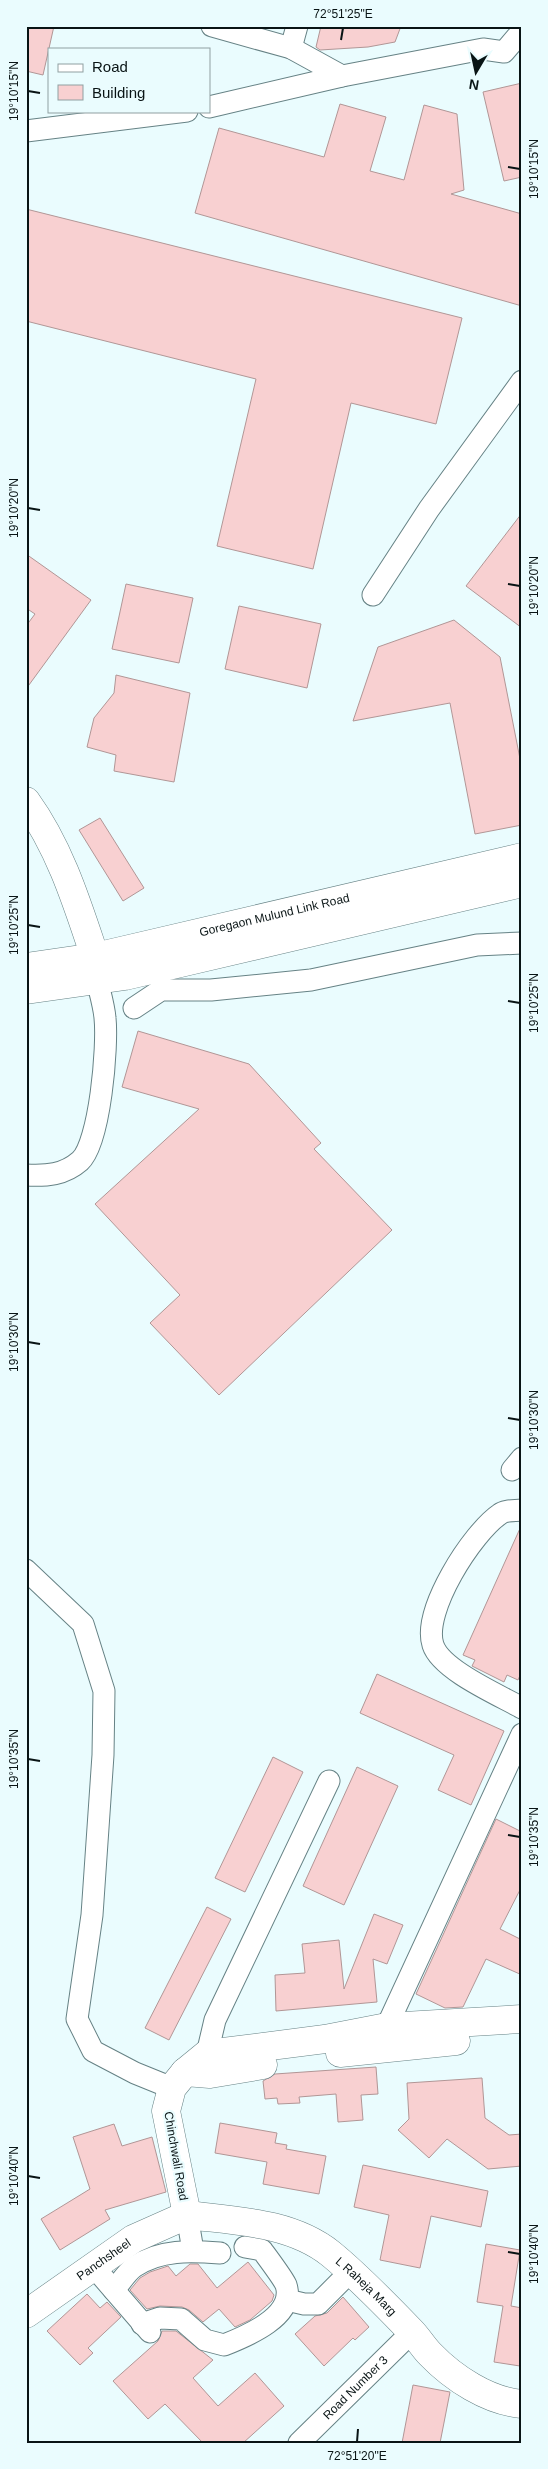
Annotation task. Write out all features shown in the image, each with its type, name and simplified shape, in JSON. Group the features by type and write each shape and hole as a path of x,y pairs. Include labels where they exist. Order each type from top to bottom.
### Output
{"street":[{"path":"212,26 291,48 342,76"},
{"path":"291,48 297,26"},
{"path":"210,106 342,76 483,49 513,53 522,31"},
{"path":"26,132 179,112"},
{"path":"373,595 429,509 522,381"},
{"path":"26,801 41,822 71,885 96,969 105,1019 106,1043 102,1087 92,1141 82,1160 65,1172 48,1176 26,1175"},
{"name":"Goregaon Mulund Link Road","path":"26,990 96,969 522,857"},
{"name":"Goregaon Mulund Link Road","path":"26,967 96,969 522,883"},
{"path":"134,1008 161,990 211,990 311,980 477,945 522,943"},
{"path":"522,1510 501,1512 476,1535 447,1582 433,1618 433,1645 446,1664 522,1708"},
{"path":"26,1570 83,1624 104,1691 103,1755 92,1915 77,2019 93,2051 135,2073 193,2072 308,2057 382,2038 522,2019"},
{"path":"382,2038 522,1734"},
{"path":"193,2072 215,2020 330,1781"},
{"path":"382,2038 522,2034"},
{"name":"Chinchwali Road","path":"186,2215 166,2111 193,2072"},
{"path":"186,2215 193,2251"},
{"name":"Panchsheel","path":"26,2314 133,2240 186,2215"},
{"name":"L Raheja Marg","path":"186,2215 251,2223 290,2231 330,2254 412,2332 430,2354 459,2378 482,2393 522,2404"},
{"path":"94,2267 146,2328 160,2318 181,2320 205,2340 224,2345 237,2340 279,2315 288,2300 285,2284 262,2250 245,2247"},
{"path":"114,2290 134,2267 165,2253 193,2251 220,2253"},
{"path":"288,2300 304,2304 318,2304 350,2272"},
{"name":"Road Number 3","path":"299,2443 412,2332"}],"building":[{"path":"26,26 54,26 43,75 26,71"},
{"path":"321,26 401,26 395,42 368,47 320,50 316,47"},
{"path":"522,83 522,177 504,181 483,92"},
{"path":"340,104 386,117 370,171 404,180 424,105 457,114 464,190 451,194 522,214 522,306 195,213 219,128 324,157"},
{"path":"26,209 462,318 436,424 351,403 313,569 217,546 256,379 26,321"},
{"path":"522,513 522,628 466,586"},
{"path":"26,554 91,600 26,689 26,626 35,614 26,608"},
{"path":"126,584 193,598 179,663 112,649"},
{"path":"239,606 321,624 307,688 225,669"},
{"path":"454,620 500,657 522,769 522,825 475,834 450,703 353,721 378,647"},
{"path":"116,675 190,693 174,782 114,771 116,755 87,747 94,718 114,693"},
{"path":"100,818 144,888 123,901 79,830"},
{"path":"138,1031 249,1064 321,1143 314,1149 392,1230 219,1395 150,1323 180,1295 95,1204 199,1109 122,1087"},
{"path":"522,1524 522,1671 518,1680 507,1675 504,1682 472,1666 475,1660 463,1655"},
{"path":"377,1674 504,1731 471,1805 438,1790 454,1755 360,1713"},
{"path":"273,1757 303,1772 245,1892 215,1878"},
{"path":"357,1767 398,1786 344,1905 303,1886"},
{"path":"496,1819 522,1832 522,1886 500,1929 522,1940 522,1975 486,1959 463,2007 445,2008 416,1994"},
{"path":"207,1907 231,1919 169,2040 145,2028"},
{"path":"374,1914 403,1925 387,1964 373,1959 377,2002 276,2011 275,1975 305,1973 302,1944 339,1940 344,1989"},
{"path":"376,2067 378,2094 361,2095 363,2120 338,2122 336,2094 299,2097 300,2103 278,2104 277,2098 265,2099 263,2081 275,2074"},
{"path":"482,2078 485,2118 509,2135 522,2134 522,2166 488,2169 447,2139 429,2158 398,2130 409,2119 407,2083"},
{"path":"220,2123 277,2133 275,2143 287,2145 286,2149 326,2156 319,2194 263,2184 267,2162 215,2153"},
{"path":"114,2124 122,2146 152,2137 166,2192 105,2210 110,2219 60,2250 41,2219 90,2189 73,2137"},
{"path":"363,2165 488,2191 481,2227 431,2216 420,2268 380,2260 389,2215 354,2207"},
{"path":"486,2244 520,2250 511,2306 522,2308 520,2366 494,2362 503,2306 477,2302"},
{"path":"248,2262 274,2295 272,2301 250,2320 235,2327 219,2309 203,2322 189,2310 182,2307 160,2306 147,2309 130,2290 140,2278 150,2272 168,2266 176,2276 190,2264 198,2264 217,2288"},
{"path":"87,2294 100,2308 107,2302 121,2317 88,2348 93,2353 80,2365 47,2331"},
{"path":"343,2297 369,2327 355,2340 353,2338 324,2366 295,2334 315,2316 327,2313"},
{"path":"162,2331 176,2331 213,2360 193,2378 218,2406 255,2373 284,2406 243,2443 203,2443 165,2404 148,2419 113,2381 158,2341"},
{"path":"413,2385 450,2392 440,2443 402,2443"}]}
